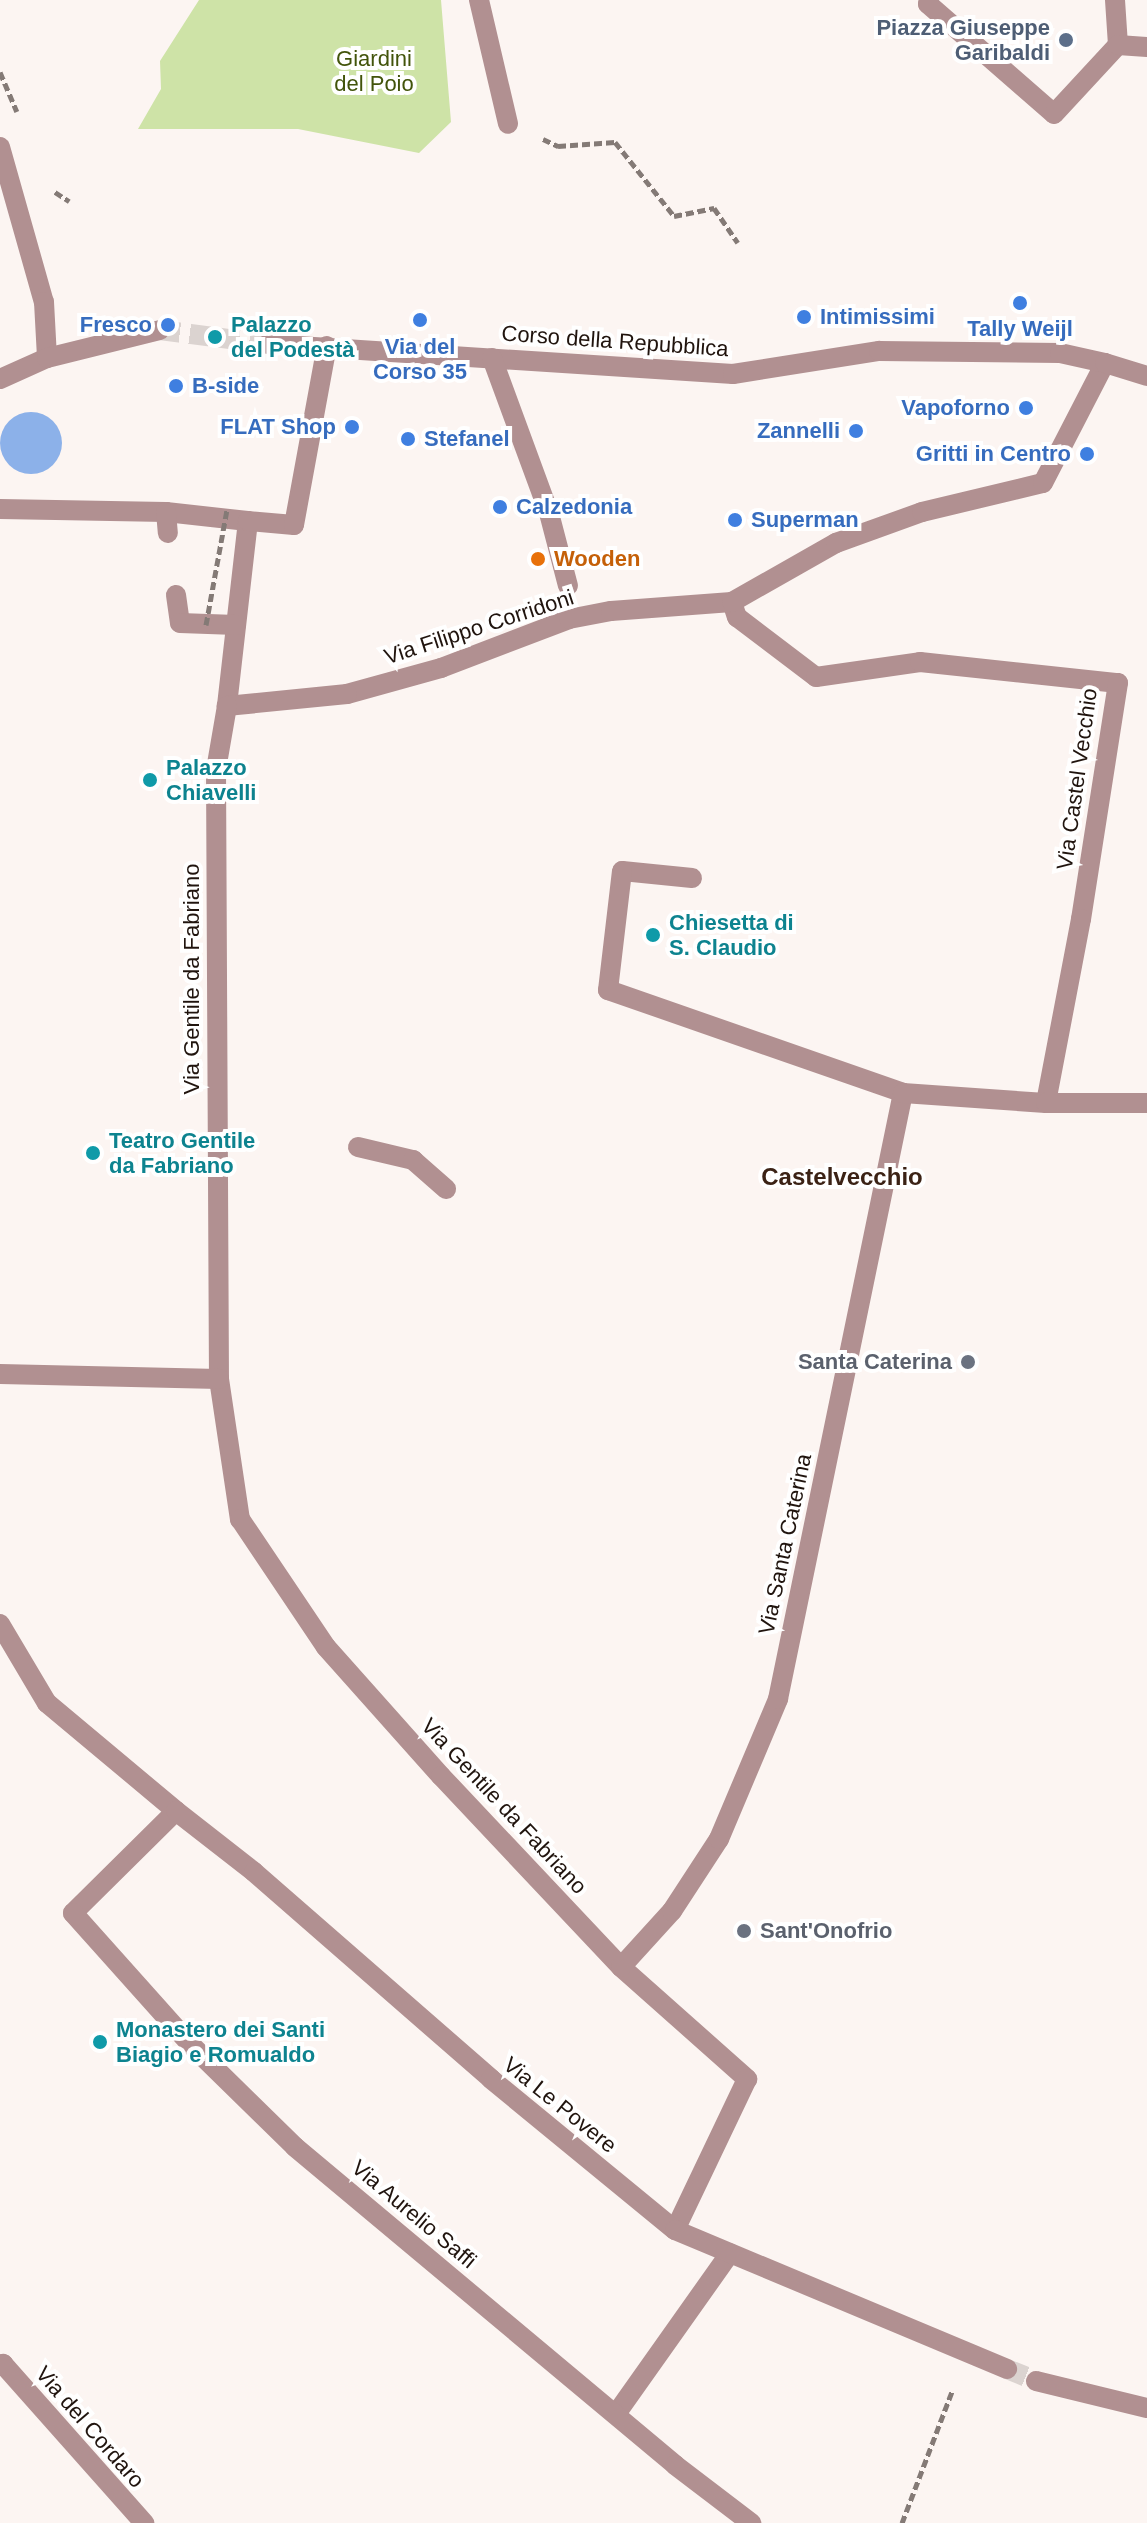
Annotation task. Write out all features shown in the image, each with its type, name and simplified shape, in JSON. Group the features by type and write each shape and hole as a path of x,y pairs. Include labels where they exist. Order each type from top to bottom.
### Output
{"street":[{"path":"479,0 508,124"},
{"path":"929,0 928,4 1054,114 1118,45 1115,0"},
{"path":"1118,45 1147,47"},
{"path":"0,147 44,302 47,358"},
{"path":"0,379 47,358 160,330"},
{"name":"Corso della Repubblica","path":"268,344 733,374 758,364 879,351 1060,353 1147,376"},
{"path":"0,509 166,512 294,525 327,346"},
{"path":"492,358 549,513 568,586"},
{"name":"Via Filippo Corridoni","path":"227,706 347,694 441,668 569,619 611,611 732,602 836,543 922,512 1043,483 1105,363"},
{"path":"166,512 168,533"},
{"name":"Via Gentile da Fabriano","path":"248,521 227,706 216,770 224,1161 219,1379 240,1519 326,1647 441,1776 621,1967 747,2079 675,2230"},
{"path":"176,595 180,623 236,625"},
{"name":"Via Castel Vecchio","path":"732,602 737,617 816,677 920,662 1118,683 1081,919 1046,1103"},
{"path":"692,878 622,871 608,990 903,1093 1046,1103 1147,1103"},
{"name":"Via Santa Caterina","path":"621,1967 672,1911 719,1839 778,1699 903,1093"},
{"path":"358,1147 413,1160 446,1189"},
{"path":"0,1374 219,1379"},
{"name":"Via Le Povere","path":"0,1624 47,1703 254,1872 491,2079 675,2230 1007,2369"},
{"name":"Via Aurelio Saffi","path":"176,1811 73,1913 190,2044 295,2147 751,2523"},
{"path":"616,2414 730,2253"},
{"name":"Via del Cordaro","path":"0,2366 3,2364 144,2523"},
{"path":"1036,2381 1147,2408"}],"path":[{"path":"508,124 558,146 615,142 674,216 714,208 738,243"},
{"path":"206,625 227,509"},
{"path":"902,2523 967,2352"}],"green space":[{"name":"Giardini del Poio","path":"199,0 441,0 451,122 419,153 298,129 138,129 161,89 160,61"}],"water":[{"path":"31,412 43,414 53,421 60,431 60,455 53,465 43,472 31,474 19,472 9,465 2,455 0,443 2,431 9,421 19,414"}],"tunnel":[{"path":"160,330 268,344"},
{"path":"1007,2369 1036,2381"}],"place":[{"name":"Piazza Giuseppe Garibaldi","path":"1066,40"},
{"name":"Tally Weijl","path":"1020,303"},
{"name":"Intimissimi","path":"804,317"},
{"name":"Via del Corso 35","path":"420,320"},
{"name":"Fresco","path":"168,325"},
{"name":"Palazzo del Podestà","path":"215,337"},
{"name":"B-side","path":"176,386"},
{"name":"Vapoforno","path":"1026,408"},
{"name":"FLAT Shop","path":"352,427"},
{"name":"Zannelli","path":"856,431"},
{"name":"Stefanel","path":"408,439"},
{"name":"Gritti in Centro","path":"1087,454"},
{"name":"Calzedonia","path":"500,507"},
{"name":"Superman","path":"735,520"},
{"name":"Wooden","path":"538,559"},
{"name":"Palazzo Chiavelli","path":"150,780"},
{"name":"Chiesetta di S. Claudio","path":"653,935"},
{"name":"Teatro Gentile da Fabriano","path":"93,1153"},
{"name":"Santa Caterina","path":"968,1362"},
{"name":"Sant'Onofrio","path":"744,1931"},
{"name":"Monastero dei Santi Biagio e Romualdo","path":"100,2042"}],"district":[{"name":"Castelvecchio","path":"842,1177"}]}
